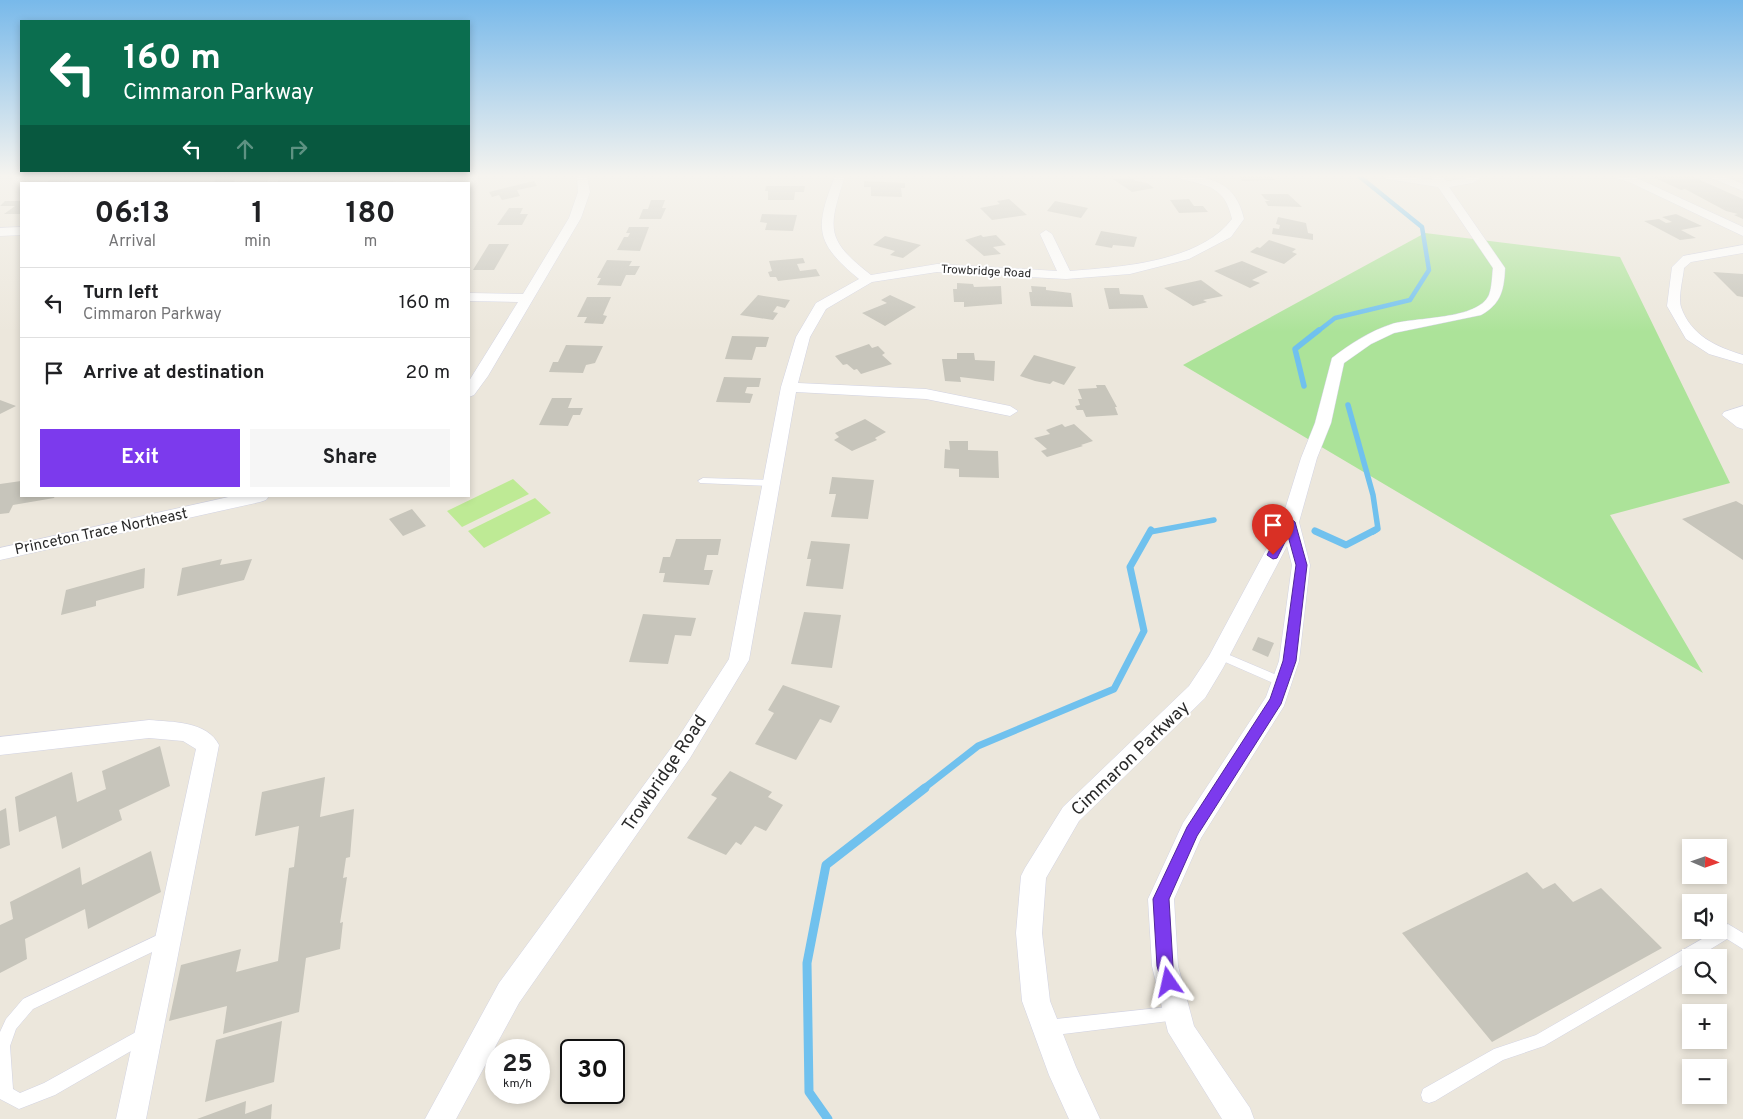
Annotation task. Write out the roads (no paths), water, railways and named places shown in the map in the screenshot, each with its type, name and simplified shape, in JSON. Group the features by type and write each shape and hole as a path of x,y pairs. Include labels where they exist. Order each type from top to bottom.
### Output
{"street":[{"path":"470,390 569,228"},
{"path":"827,228 826,235 840,258 868,279"},
{"name":"Trowbridge Road","path":"440,1119 509,993 682,751 739,660 789,387 803,337 821,306 868,279 937,268 1066,275 1130,270 1185,256 1227,234 1231,228"},
{"name":"Cimmaron Parkway","path":"1085,1119 1064,1075 1036,1001 1029,933 1034,876 1071,814 1197,692 1220,655 1290,522 1309,458 1323,423 1337,361 1367,339 1398,326 1455,318 1484,308 1493,298 1499,268 1473,228"},
{"path":"0,232 20,231"},
{"path":"1046,234 1066,275"},
{"path":"1743,249 1687,259 1678,266 1674,306 1691,336 1714,351 1743,360"},
{"path":"470,297 527,298"},
{"path":"789,387 926,394 1010,411"},
{"path":"1743,412 1730,415 1743,424"},
{"name":"Princeton Trace Northeast","path":"0,554 256,497"},
{"path":"1239,1119 1182,1032 1165,966 1161,899 1192,831 1276,700 1289,661 1302,565 1290,522"},
{"path":"0,746 149,729 187,732 208,745 131,1119"}],"lane":[{"path":"703,481 771,483"},
{"path":"1220,655 1282,682"},
{"path":"1429,1095 1499,1054 1539,1041 1728,931 1743,942"},
{"path":"149,1032 49,1089 19,1102 6,1093 2,1046 11,1024 28,1004 169,936"},
{"path":"1046,1028 1178,1013"}],"waterway":[{"path":"1317,332 1335,318 1410,300 1429,270 1422,228"},
{"path":"1304,386 1295,349 1319,330"},
{"path":"1348,405 1373,495 1378,529 1373,532"},
{"path":"1150,532 1214,520"},
{"path":"923,789 978,746 1114,689 1144,631 1130,567 1151,530"},
{"path":"1315,531 1346,545 1375,530"},
{"path":"828,1119 809,1092 807,963 826,865 925,788"}]}
